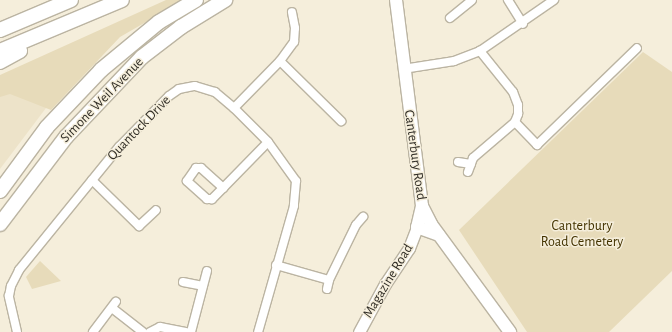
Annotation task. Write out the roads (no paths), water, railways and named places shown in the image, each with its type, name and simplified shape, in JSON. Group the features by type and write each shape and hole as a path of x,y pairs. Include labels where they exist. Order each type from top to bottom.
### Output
{"highway":[{"path":"0,30 71,0"},
{"path":"0,51 122,0"},
{"name":"Simone Weil Avenue","path":"0,191 47,127 102,70 159,22 196,0"},
{"name":"Simone Weil Avenue","path":"0,224 66,137 136,63 181,27 225,0"},
{"path":"0,21 43,11"},
{"path":"0,62 14,55 40,35"}],"main road":[{"name":"Canterbury Road","path":"396,0 403,69 422,206 439,235 510,332"},
{"name":"Magazine Road","path":"417,227 422,206"},
{"path":"417,227 439,235"}],"street":[{"path":"450,18 472,0"},
{"path":"508,0 522,24"},
{"path":"403,69 454,61 480,51 522,24 554,0"},
{"path":"234,108 280,61 294,42 295,28 292,12"},
{"path":"515,122 537,145 637,48"},
{"path":"458,162 469,168 486,146 515,122 518,105 513,92 480,51"},
{"path":"280,61 341,121"},
{"name":"Quantock Drive","path":"17,332 9,296 14,278 128,137 179,89 196,86 215,92 234,108 268,142 294,175 297,187 294,206 276,264 258,332"},
{"path":"223,188 268,142"},
{"path":"92,180 139,226 156,210"},
{"path":"327,289 329,280 356,225 364,217"},
{"name":"Magazine Road","path":"359,332 385,284 409,248 417,227"},
{"path":"276,264 329,280"},
{"path":"192,332 207,272"},
{"path":"183,282 203,286"},
{"path":"93,332 114,305 143,332"},
{"path":"150,332 160,327 186,332"}],"park label":[{"name":"Canterbury Road Cemetery","path":"582,234"}]}
